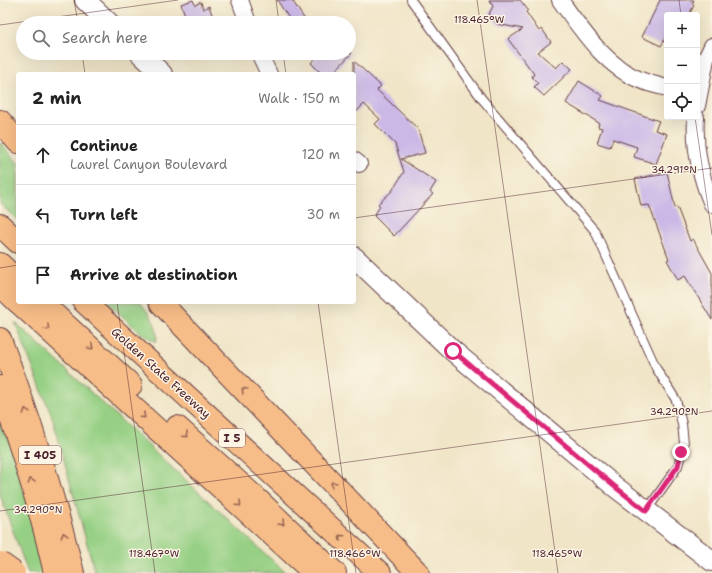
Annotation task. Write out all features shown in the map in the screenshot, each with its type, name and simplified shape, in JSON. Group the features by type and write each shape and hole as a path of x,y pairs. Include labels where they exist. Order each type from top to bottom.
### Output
{"highway":[{"path":"0,121 16,140"},
{"path":"0,225 16,240"},
{"path":"0,264 16,279"},
{"path":"0,285 16,300"},
{"path":"20,304 314,573"},
{"path":"43,304 153,406 257,499 335,573"},
{"name":"Golden State Freeway","path":"86,304 380,573"},
{"path":"162,304 418,573"},
{"name":"I 405","path":"0,339 16,381 43,464 73,573"},
{"path":"0,388 15,428 47,536 55,573"},
{"path":"0,555 6,573"},
{"path":"0,563 14,573"}],"street":[{"path":"85,0 102,16"},
{"path":"240,0 246,16"},
{"path":"560,0 588,38 614,64 642,81 664,87"},
{"path":"700,86 706,59 712,46"},
{"path":"147,60 160,72"},
{"path":"262,60 268,72"},
{"path":"696,120 698,159 706,189 712,204"},
{"path":"356,259 453,351 614,486 712,561"}],"lane":[{"path":"411,0 482,99 595,231 656,368 676,400 682,424 684,443 678,466 646,511"}],"green space":[{"path":"0,142 16,161 16,218 0,204"},
{"path":"109,304 141,304 155,325 157,336 156,342 141,333"},
{"path":"15,322 286,573 95,573 52,417"},
{"path":"0,409 48,573 28,573 0,495"}],"building":[{"path":"193,0 195,5 201,2 203,9 209,6 213,16 185,16 181,4"},
{"path":"277,0 292,0 302,16 287,16"},
{"path":"489,0 520,0 528,10 526,12 539,31 542,29 551,42 538,52 556,68 563,61 572,69 544,96 534,87 538,83 532,77 534,74 508,39 523,29 497,24 489,14 493,6"},
{"path":"660,0 694,0 692,4 694,5 690,12 664,12 664,40 661,46 642,37"},
{"path":"314,60 345,60 334,72 320,72 311,63"},
{"path":"354,61 381,86 377,90 418,129 425,153 401,159 436,182 430,192 433,194 394,236 374,216 380,206 378,204 392,191 404,172 395,144 375,124 380,119 364,104 356,112 356,72 354,72"},
{"path":"579,81 603,96 600,100 659,121 655,130 667,134 656,164 634,157 637,147 613,139 610,147 597,143 602,128 598,127 599,123 566,103"},
{"path":"667,172 675,208 677,207 690,241 693,239 712,273 712,320 685,276 678,280 667,260 669,259 649,205 641,206 635,179"}],"route":[{"path":"453,351 646,511 678,466 681,452"}]}
